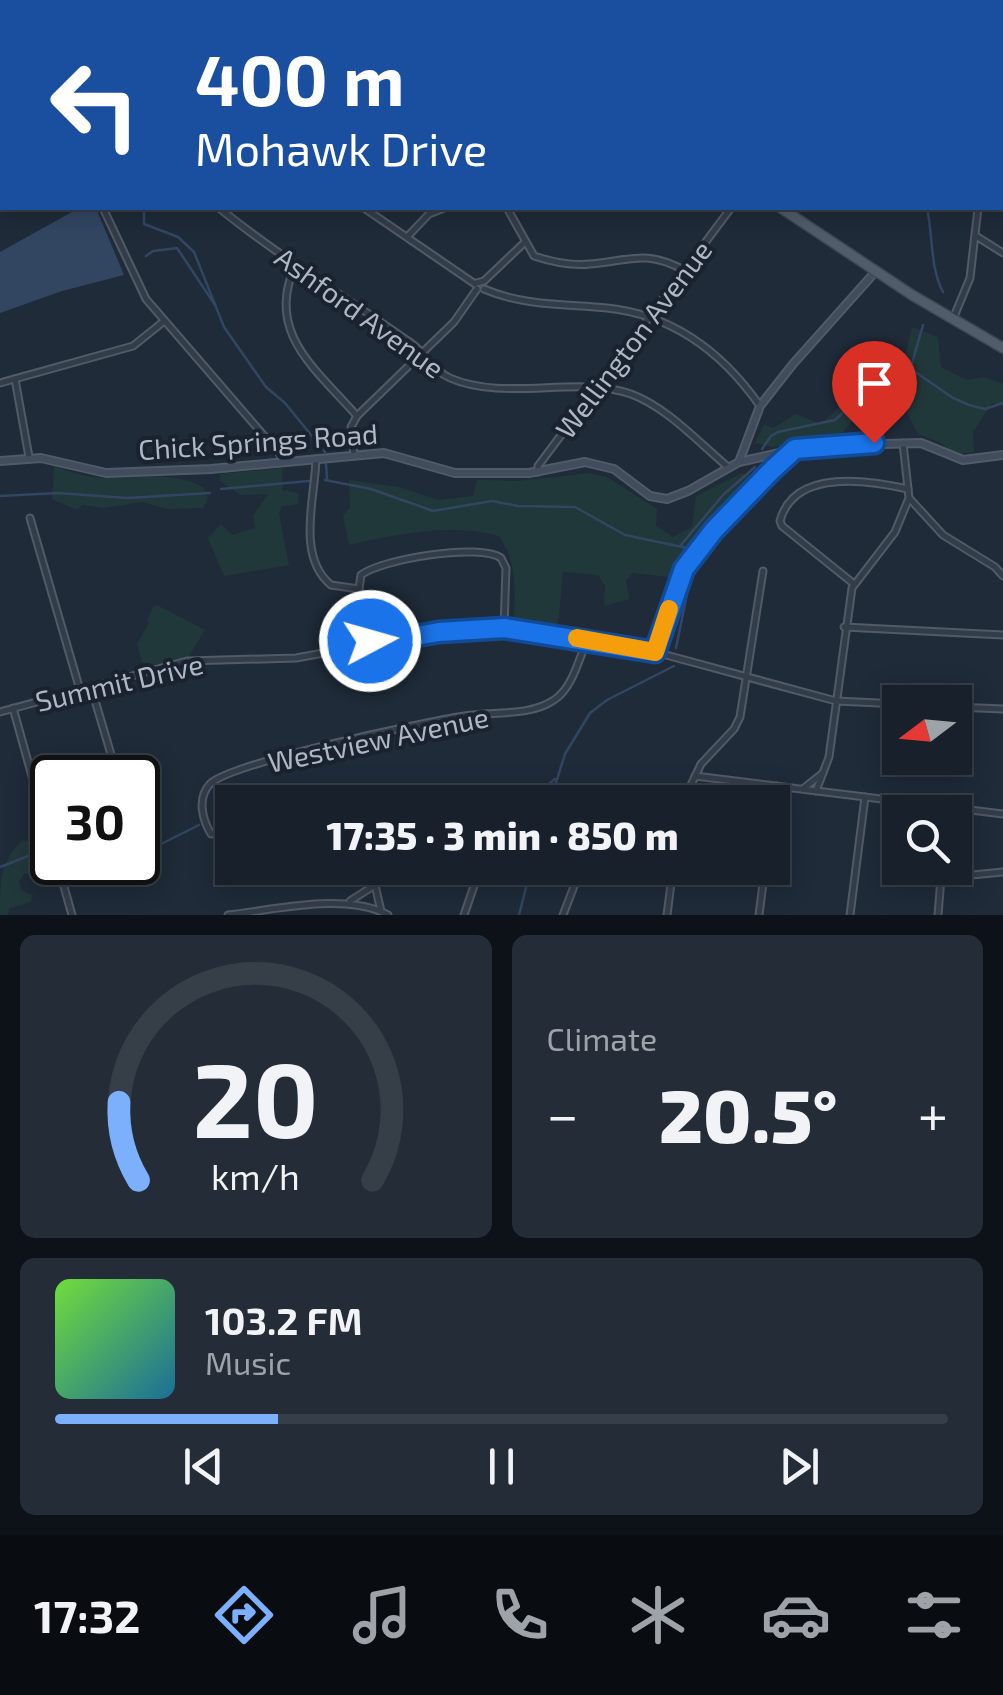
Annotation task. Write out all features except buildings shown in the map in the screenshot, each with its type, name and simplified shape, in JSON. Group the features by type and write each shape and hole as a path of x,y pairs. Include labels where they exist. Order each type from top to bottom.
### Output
{"main road":[{"path":"784,210 1003,348"}],"street":[{"path":"105,210 132,276 163,322 262,432 282,461"},
{"name":"Ashford Avenue","path":"221,210 422,352 443,374 461,382 596,388 642,399 670,417 728,467"},
{"path":"367,210 480,286 512,299 610,308 648,317 689,335 741,379 760,406"},
{"path":"407,237 428,214 439,210"},
{"path":"508,210 534,256 588,264 654,257 684,270"},
{"name":"Wellington Avenue","path":"538,472 538,466 729,210"},
{"path":"953,319 970,278 978,210"},
{"path":"975,236 1003,253"},
{"path":"354,455 351,427 357,416 454,322 480,286 525,242"},
{"path":"295,266 285,296 288,329 307,359 357,416"},
{"path":"739,462 760,406 876,271"},
{"path":"0,383 133,346 163,322"},
{"path":"15,379 29,457"},
{"path":"816,791 825,771 844,627 854,584 895,532 909,498 904,443"},
{"name":"Chick Springs Road","path":"0,461 29,457 106,473 212,469 384,453 444,472 538,472 580,462 614,469 650,496 667,498 688,491 739,462 823,445 921,443 963,460 1003,456"},
{"path":"655,652 684,569 714,530 795,449"},
{"path":"760,456 772,470"},
{"path":"316,459 309,523 318,569 331,585 358,589"},
{"path":"854,584 782,526 785,508 807,488 833,482 874,482 908,489"},
{"path":"909,498 935,528 1003,576"},
{"path":"30,518 80,690"},
{"path":"371,644 358,589 361,575 372,568 447,554 488,551 499,555 506,568 504,628"},
{"path":"691,785 711,750 738,723 763,570"},
{"path":"844,627 1003,635"},
{"name":"Summit Drive","path":"0,712 188,661 296,658 439,632 504,628 655,652 836,700 882,703"},
{"name":"Westview Avenue","path":"215,833 211,834 202,811 204,793 218,778 298,753 465,716 544,705 564,691 587,640"},
{"path":"92,686 112,755"},
{"path":"12,708 30,771"},
{"path":"972,708 1003,709"},
{"path":"800,789 825,771"},
{"path":"695,776 768,785"},
{"path":"790,788 882,800"},
{"path":"850,915 866,798"},
{"path":"972,811 1003,814"},
{"path":"972,875 1003,872"},
{"path":"63,885 72,915"},
{"path":"346,903 375,885 380,911"},
{"path":"464,915 474,885"},
{"path":"563,915 575,885"},
{"path":"667,915 671,885"},
{"path":"759,915 763,885"},
{"path":"938,915 940,885"},
{"path":"228,915 346,903 388,915"}],"green space":[{"path":"912,327 938,337 941,367 967,380 984,377 1003,384 1003,406 992,403 973,432 974,452 956,454 918,434 906,411 906,398 883,381 869,389 866,411 857,415 840,436 772,447 755,443 764,424 773,428 796,414 821,424 888,363 901,361"},
{"path":"54,466 93,477 178,478 204,488 208,498 203,508 167,509 142,502 103,508 82,505 77,510 52,499"},
{"path":"282,468 283,490 299,493 298,504 282,506 279,514 289,565 224,576 208,538 221,524 232,535 255,528 253,516 268,494 241,495 220,481 220,474"},
{"path":"589,473 607,477 657,509 656,526 673,537 692,527 696,496 742,473 754,475 669,577 632,573 626,581 629,599 604,606 605,586 598,575 563,572 558,625 514,619 512,566 499,536 443,530 349,545 343,516 350,507 349,480 399,487 438,500 473,496 477,480 518,481"},
{"path":"157,605 205,630 189,656 149,666 142,662 137,644"},
{"path":"23,840 30,841 30,873 24,874 19,882 21,890 32,895 31,902 0,915 3,873"}],"water":[{"path":"75,210 97,210 124,275 0,313 0,252"}],"waterway":[{"path":"144,210 144,224 178,237 194,252 224,327 266,387 285,403 325,452"},
{"path":"927,210 934,262 943,292"},
{"path":"146,256 153,251 177,248 215,305"},
{"path":"911,367 923,325"},
{"path":"762,449 778,432 835,420 856,401 877,371 911,369 969,405 985,409 1003,403"},
{"path":"326,463 327,480"},
{"path":"681,545 723,495 755,467"},
{"path":"325,480 371,489 433,511 492,501 518,506 575,507 625,535 687,548 693,553"},
{"path":"221,489 309,481"},
{"path":"0,496 58,493 127,498 210,493"},
{"path":"676,648 692,570"},
{"path":"555,785 565,754 590,713 607,700 674,666"},
{"path":"547,785 555,779"},
{"path":"160,844 199,825"},
{"path":"0,867 30,855"},
{"path":"519,915 527,885"}],"slow traffic":[{"path":"577,638 655,652 669,609"}],"route":[{"path":"370,641 371,644 465,629 512,629 655,652 684,569 736,505 772,470 795,449 874,443"}]}
